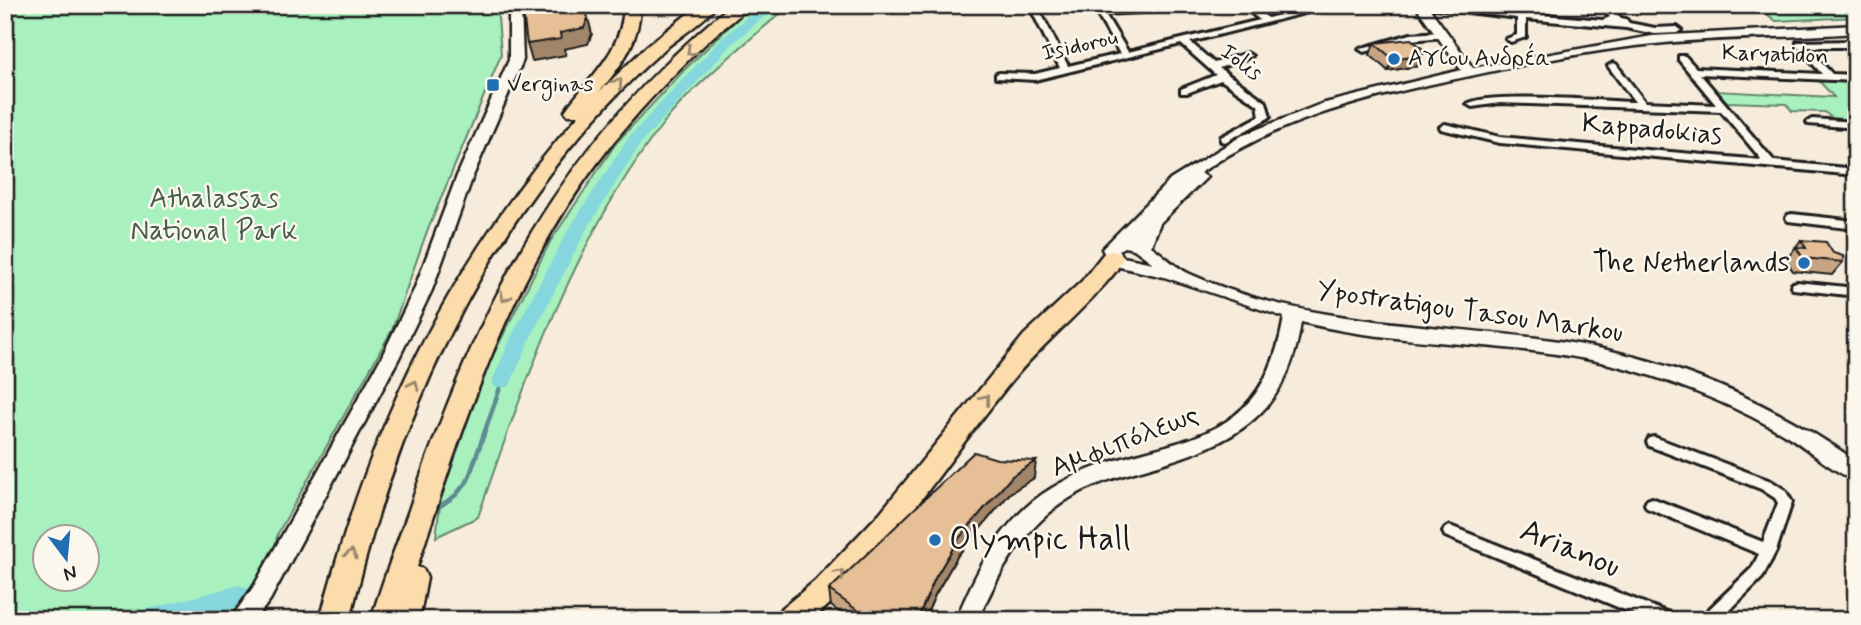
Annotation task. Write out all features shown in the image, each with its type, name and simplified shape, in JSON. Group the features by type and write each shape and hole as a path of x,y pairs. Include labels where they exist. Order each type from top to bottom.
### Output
{"highway":[{"path":"513,211 526,175 625,46 632,31 632,5"},
{"path":"335,620 373,484 402,410 437,335 513,211 555,154 629,70 668,34 709,5"},
{"path":"386,620 450,422 492,322 564,197 640,101 741,5"},
{"path":"790,620 810,605 869,544 1024,350 1054,317 1103,275 1121,254"},
{"path":"404,620 450,422"}],"main road":[{"path":"434,256 436,237 462,166 505,67 511,34 508,5"},
{"path":"241,620 262,593 390,358 423,290 465,176 516,60 515,5"},
{"path":"1421,5 1440,35 1470,72"},
{"path":"1225,146 1144,235 1144,251 1140,261 1121,254 1174,184 1225,146 1339,102 1470,72 1646,41 1856,29"},
{"path":"1456,56 1476,64 1497,67"},
{"path":"1446,77 1454,71 1456,56"},
{"name":"Ypostratigou Tasou Markou","path":"1183,278 1134,243 1121,254 1183,278 1248,302 1293,314 1399,331 1565,349 1621,360 1686,380 1749,408 1816,445 1856,472"},
{"name":"Αμφιπόλεως","path":"967,620 982,582 1004,546 1033,513 1060,493 1128,465 1214,439 1242,421 1263,397 1282,367 1293,314"}],"street":[{"path":"1033,5 1065,69"},
{"path":"1245,5 1267,21"},
{"name":"Isidorou","path":"999,76 1035,77 1332,5"},
{"path":"1436,5 1521,16 1612,21"},
{"path":"1604,5 1618,27 1626,25 1655,31 1677,30"},
{"path":"1126,55 1098,9 1176,7"},
{"path":"1511,39 1522,37 1521,16"},
{"path":"1364,49 1411,37 1440,35"},
{"name":"Iolis","path":"1184,42 1222,76 1252,93 1266,110 1265,117 1225,146"},
{"path":"1829,76 1800,44 1856,44"},
{"path":"1212,67 1247,56"},
{"path":"1682,58 1769,162"},
{"path":"1613,66 1642,105"},
{"name":"Karyatidon","path":"1693,71 1856,78"},
{"path":"1184,91 1222,76"},
{"path":"1472,104 1500,100 1724,108"},
{"path":"1812,122 1856,125"},
{"name":"Kappadokias","path":"1445,127 1500,140 1769,162 1856,172"},
{"path":"1792,218 1856,225"},
{"path":"1797,286 1856,292"},
{"path":"1654,442 1766,485 1780,494 1785,502 1768,551 1757,573 1709,620"},
{"path":"1652,504 1768,551"},
{"name":"Arianou","path":"1450,533 1668,620"}],"green space":[{"name":"Athalassas National Park","path":"5,5 497,5 501,55 426,234 392,330 278,533 261,603 260,620 5,620"},
{"path":"752,5 790,5 690,94 662,125 631,168 603,215 555,313 533,364 478,517 436,537 442,488 483,375 550,242 616,143 685,69"},
{"path":"1755,5 1856,5 1856,17 1776,21"},
{"path":"1819,81 1852,82 1856,86 1856,121 1834,119 1824,112 1792,111 1786,104 1727,102 1717,91 1834,97"}],"building":[{"path":"522,5 584,5 588,18 584,28 560,33 561,39 527,44"},
{"path":"1411,39 1424,50 1420,51 1423,54 1393,59 1374,43"},
{"path":"1801,240 1826,242 1833,253 1843,256 1843,262 1803,258 1796,247 1806,248"},
{"name":"Olympic Hall","path":"974,452 997,459 1036,461 1012,476 959,538 935,578 917,620 871,620 829,590"}],"waterway":[{"path":"502,382 522,335 576,232 635,140 724,44 770,5"},
{"path":"436,509 456,495 468,480 502,382"},
{"path":"147,620 181,614 239,596"}],"place":[{"name":"Αγίου Ανδρέα","path":"1394,59"},
{"name":"Verginas","path":"493,85"},
{"name":"The Netherlands","path":"1804,263"},
{"name":"Olympic Hall","path":"935,540"}]}
